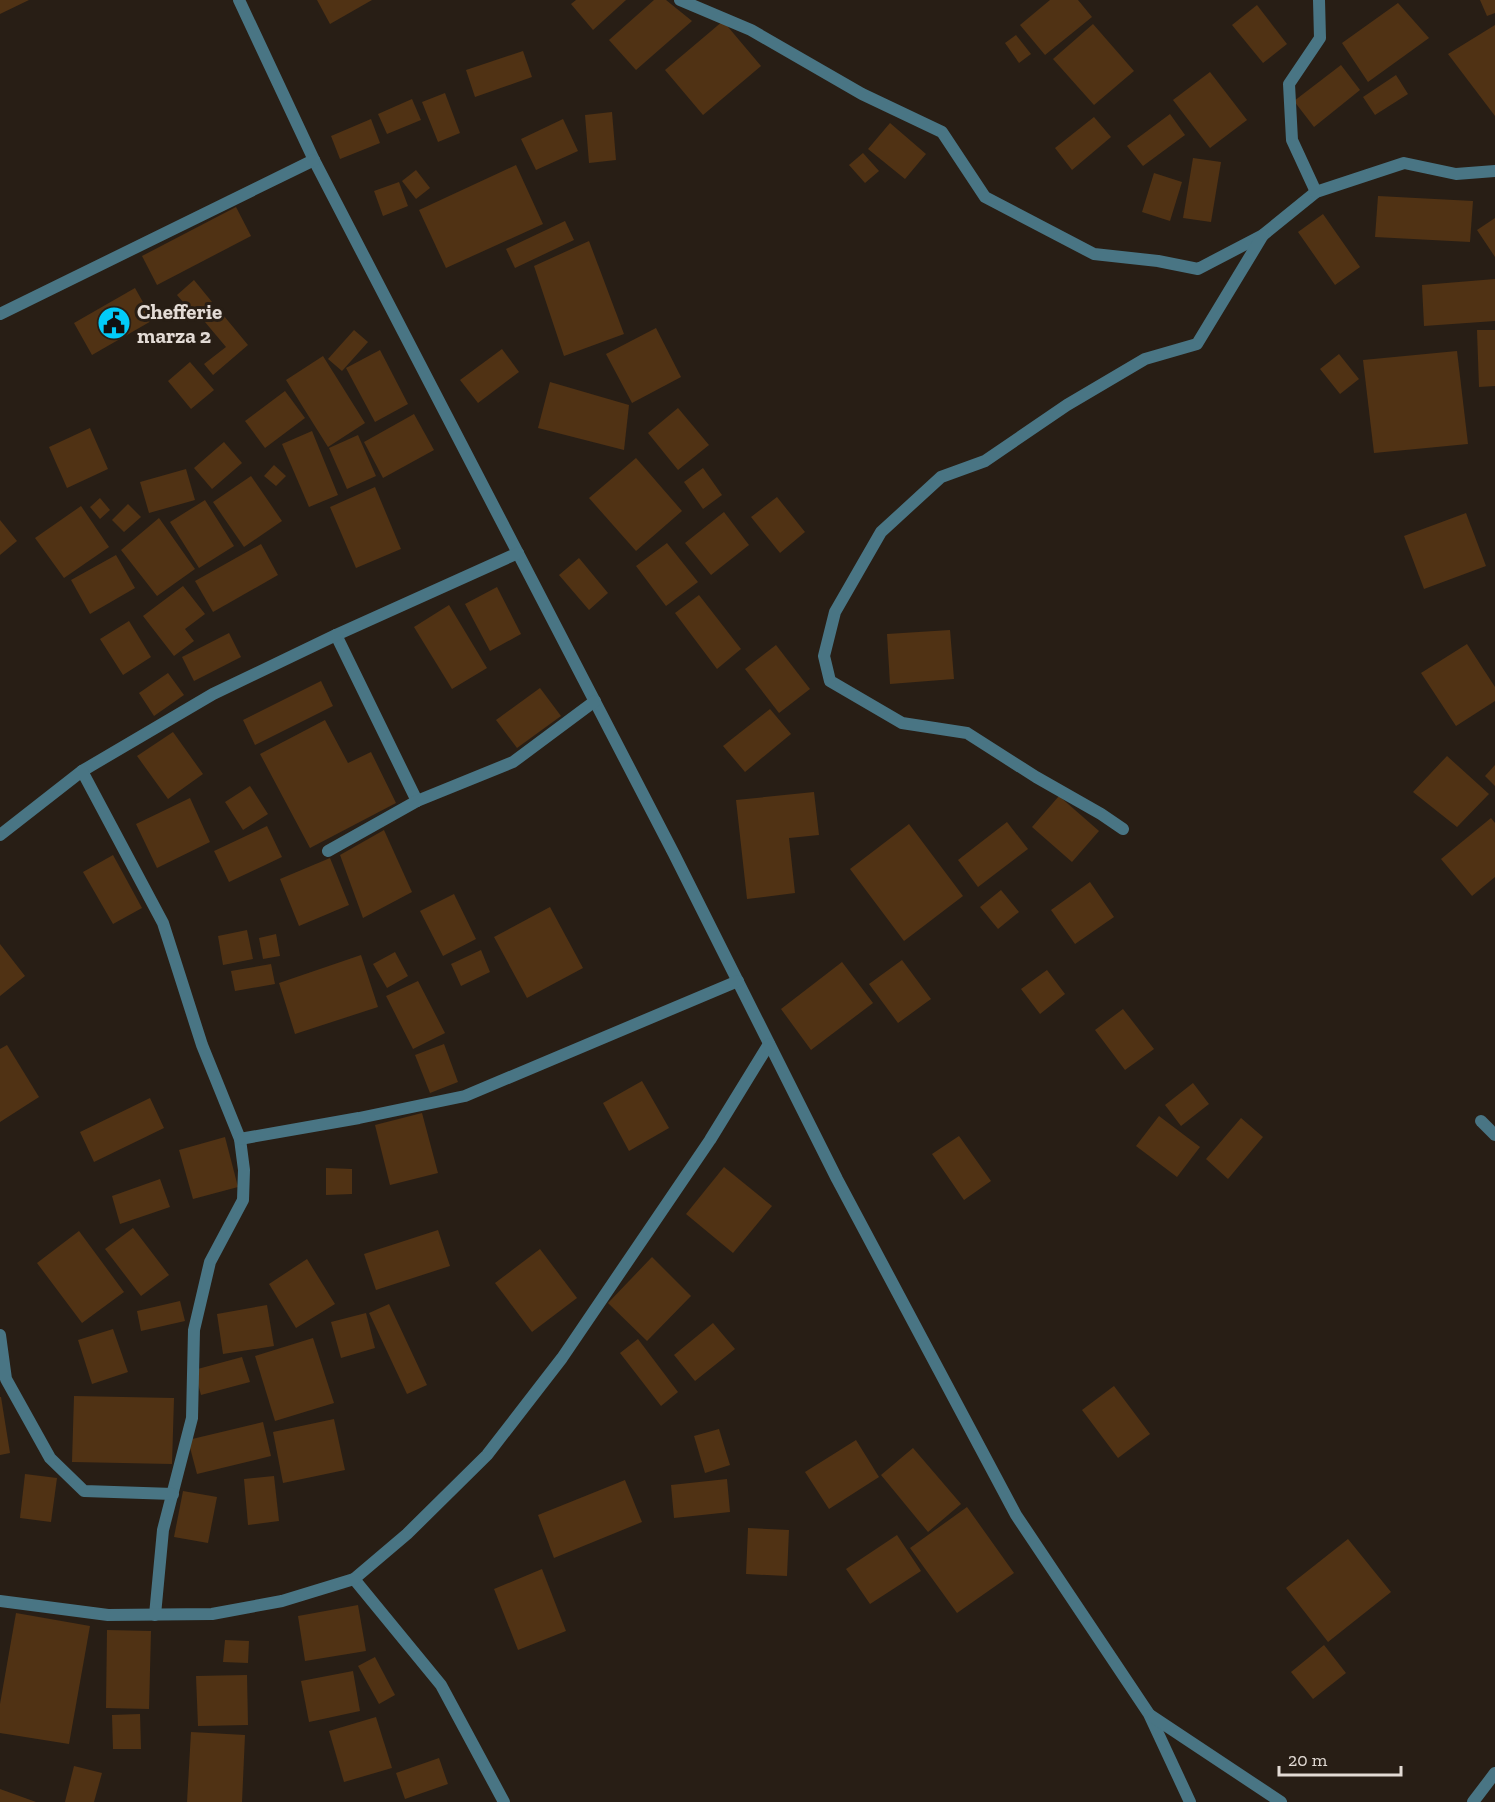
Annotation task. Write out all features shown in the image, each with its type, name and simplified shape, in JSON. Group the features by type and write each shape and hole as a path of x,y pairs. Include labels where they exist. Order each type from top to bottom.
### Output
{"street":[{"path":"239,0 314,160 595,700 837,1179 1016,1515 1149,1714 1190,1802"},
{"path":"680,0 751,30 862,94 942,132 986,197 1094,254 1158,261 1198,269 1263,235 1316,192 1404,163 1456,174 1495,171"},
{"path":"1316,192 1292,140 1289,84 1320,38 1319,0"},
{"path":"0,314 314,160"},
{"path":"1123,829 967,734 902,723 830,681 824,656 835,612 881,532 941,477 985,461 1067,405 1145,359 1197,344 1263,235"},
{"path":"0,835 81,771 213,694 518,553"},
{"path":"336,636 417,801"},
{"path":"328,851 417,801 513,762 595,700"},
{"path":"81,771 163,923 202,1046 240,1139 244,1170 243,1200 210,1262 194,1330 192,1418 163,1530 155,1615"},
{"path":"240,1139 465,1096 738,981"},
{"path":"0,1601 108,1615 212,1614 282,1601 354,1579 407,1534 487,1455 574,1340 710,1140 769,1044"},
{"path":"1481,1121 1495,1135"},
{"path":"0,1335 3,1380 50,1458 84,1491 173,1494"},
{"path":"354,1579 441,1685 504,1802"},
{"path":"1149,1714 1281,1802"},
{"path":"1473,1802 1495,1773"}],"building":[{"path":"0,0 29,0 0,14"},
{"path":"317,0 372,0 330,24"},
{"path":"576,0 626,0 593,30 571,4"},
{"path":"654,0 666,0 692,21 636,70 609,40"},
{"path":"1050,0 1078,0 1092,17 1045,55 1020,25"},
{"path":"1480,0 1495,0 1495,13 1487,16"},
{"path":"1398,3 1429,38 1368,82 1342,43"},
{"path":"1257,5 1287,44 1263,63 1232,25"},
{"path":"723,21 761,66 703,115 665,70"},
{"path":"1093,24 1134,71 1094,105 1053,59"},
{"path":"1495,25 1495,116 1448,54"},
{"path":"1016,35 1031,54 1019,63 1005,43"},
{"path":"523,51 532,77 475,97 466,70"},
{"path":"1341,65 1360,90 1314,127 1294,101"},
{"path":"1210,72 1247,120 1210,148 1173,100"},
{"path":"1396,75 1408,94 1375,115 1363,97"},
{"path":"445,93 460,133 438,142 422,102"},
{"path":"412,99 421,120 387,134 378,114"},
{"path":"612,112 616,160 589,163 585,115"},
{"path":"1170,114 1185,135 1143,166 1127,146"},
{"path":"1094,117 1111,137 1072,170 1055,148"},
{"path":"371,119 380,143 340,159 331,136"},
{"path":"563,119 578,151 536,170 521,139"},
{"path":"890,123 926,154 905,179 868,149"},
{"path":"863,153 879,171 865,183 849,165"},
{"path":"1193,158 1221,162 1211,222 1183,218"},
{"path":"516,165 543,224 446,268 419,210"},
{"path":"416,170 430,188 416,199 402,181"},
{"path":"1154,173 1182,182 1170,221 1142,212"},
{"path":"399,182 408,206 383,216 374,191"},
{"path":"1378,196 1473,201 1470,242 1375,237"},
{"path":"236,207 251,236 157,285 142,256"},
{"path":"1323,214 1360,267 1335,285 1298,232"},
{"path":"1495,218 1495,257 1477,230"},
{"path":"565,221 574,240 515,268 506,249"},
{"path":"589,241 624,334 564,356 534,266"},
{"path":"1495,279 1495,321 1424,326 1422,285"},
{"path":"194,280 212,302 195,316 177,295"},
{"path":"135,288 153,320 92,355 74,323"},
{"path":"219,310 248,345 213,375 204,364 226,347 205,322"},
{"path":"656,328 681,377 632,403 606,354"},
{"path":"354,330 368,342 342,371 328,359"},
{"path":"1477,330 1495,330 1495,386 1479,387"},
{"path":"502,349 519,372 478,403 460,380"},
{"path":"380,350 408,404 375,422 346,368"},
{"path":"1457,351 1468,444 1374,453 1363,360"},
{"path":"1339,354 1359,379 1340,394 1320,369"},
{"path":"323,356 365,423 328,447 286,380"},
{"path":"190,362 214,390 191,409 168,381"},
{"path":"550,382 629,405 624,450 538,428"},
{"path":"285,391 305,418 265,448 245,421"},
{"path":"678,408 709,445 678,470 648,433"},
{"path":"414,414 434,450 383,478 364,442"},
{"path":"90,428 108,469 67,488 49,447"},
{"path":"312,431 338,495 309,507 282,444"},
{"path":"358,435 376,476 347,489 329,448"},
{"path":"224,442 242,463 212,489 194,468"},
{"path":"636,458 682,511 636,551 589,498"},
{"path":"274,465 286,476 276,486 264,476"},
{"path":"703,468 722,495 703,509 684,482"},
{"path":"186,469 195,500 149,513 140,482"},
{"path":"251,476 282,521 244,547 213,502"},
{"path":"375,487 401,549 356,568 330,507"},
{"path":"777,497 805,532 780,553 751,517"},
{"path":"100,498 110,510 100,519 90,507"},
{"path":"205,500 234,546 199,568 170,522"},
{"path":"128,504 141,517 124,532 112,520"},
{"path":"81,506 109,547 64,578 35,538"},
{"path":"724,512 749,545 711,575 685,543"},
{"path":"1466,513 1486,566 1424,589 1404,536"},
{"path":"159,518 195,569 157,596 121,550"},
{"path":"0,520 17,541 0,555"},
{"path":"667,543 698,582 666,606 636,566"},
{"path":"261,544 278,575 213,612 195,581"},
{"path":"116,555 135,588 90,614 71,580"},
{"path":"579,558 608,593 589,610 559,575"},
{"path":"183,586 205,614 185,629 194,641 174,656 143,616"},
{"path":"497,587 521,634 490,651 465,604"},
{"path":"699,595 741,649 717,669 675,613"},
{"path":"449,605 487,668 452,689 414,627"},
{"path":"129,621 151,657 123,675 100,639"},
{"path":"950,630 954,679 890,684 887,634"},
{"path":"229,633 241,657 194,681 182,657"},
{"path":"1467,644 1495,687 1495,701 1456,726 1421,673"},
{"path":"776,645 810,689 779,713 745,669"},
{"path":"168,673 184,695 154,716 139,693"},
{"path":"321,681 333,706 255,745 243,720"},
{"path":"540,688 561,716 517,748 496,720"},
{"path":"770,709 791,734 745,772 723,746"},
{"path":"325,720 348,763 371,752 396,803 310,848 260,754"},
{"path":"173,732 203,774 168,799 137,756"},
{"path":"1447,756 1489,794 1457,827 1413,792"},
{"path":"1495,765 1495,786 1485,776"},
{"path":"250,786 268,814 243,830 225,802"},
{"path":"814,792 819,835 789,838 795,893 747,899 736,800"},
{"path":"1059,796 1099,831 1072,862 1032,827"},
{"path":"190,798 210,842 157,868 136,824"},
{"path":"1491,818 1495,823 1495,877 1472,896 1441,859"},
{"path":"1007,822 1028,849 978,887 958,860"},
{"path":"909,824 963,896 904,941 850,869"},
{"path":"267,826 282,857 229,882 214,851"},
{"path":"384,830 412,892 363,918 340,855"},
{"path":"113,855 142,908 113,924 83,872"},
{"path":"330,858 349,905 299,926 280,879"},
{"path":"1090,882 1114,917 1075,944 1051,910"},
{"path":"1001,890 1019,912 998,929 980,907"},
{"path":"454,894 476,939 443,956 420,911"},
{"path":"550,907 583,968 527,998 494,937"},
{"path":"247,930 253,959 223,965 218,936"},
{"path":"276,934 280,956 263,959 259,938"},
{"path":"0,944 25,976 0,996"},
{"path":"481,950 490,972 461,986 451,964"},
{"path":"395,952 408,976 387,988 373,964"},
{"path":"361,955 378,1007 295,1034 279,983"},
{"path":"902,960 931,999 898,1023 869,984"},
{"path":"842,962 873,1003 811,1050 781,1009"},
{"path":"271,964 275,984 235,991 231,971"},
{"path":"1047,970 1065,994 1040,1014 1021,989"},
{"path":"418,981 445,1033 413,1049 386,996"},
{"path":"1123,1009 1154,1049 1125,1070 1095,1030"},
{"path":"444,1044 458,1082 430,1093 415,1055"},
{"path":"7,1045 39,1097 0,1122 0,1049"},
{"path":"642,1081 669,1128 629,1151 603,1103"},
{"path":"1193,1083 1209,1104 1181,1126 1165,1105"},
{"path":"150,1098 164,1128 94,1162 80,1132"},
{"path":"422,1113 438,1173 390,1185 375,1125"},
{"path":"1159,1116 1200,1147 1177,1177 1136,1146"},
{"path":"1241,1118 1263,1137 1228,1179 1206,1159"},
{"path":"959,1136 991,1181 964,1200 932,1154"},
{"path":"225,1137 238,1187 193,1199 179,1150"},
{"path":"724,1167 772,1206 733,1253 686,1214"},
{"path":"326,1168 352,1169 352,1194 326,1195"},
{"path":"160,1179 170,1207 120,1224 112,1196"},
{"path":"133,1228 169,1275 141,1296 105,1249"},
{"path":"438,1230 450,1266 376,1290 364,1254"},
{"path":"79,1231 124,1292 82,1323 37,1263"},
{"path":"540,1249 577,1298 532,1332 495,1283"},
{"path":"652,1257 691,1296 647,1341 608,1303"},
{"path":"307,1259 335,1304 296,1328 269,1284"},
{"path":"180,1301 185,1321 141,1331 137,1311"},
{"path":"389,1304 427,1385 407,1394 369,1313"},
{"path":"267,1305 274,1346 223,1354 217,1314"},
{"path":"366,1313 375,1348 341,1358 331,1322"},
{"path":"713,1323 735,1349 695,1381 674,1355"},
{"path":"113,1329 128,1372 92,1384 78,1340"},
{"path":"313,1338 334,1403 275,1421 255,1356"},
{"path":"638,1339 678,1392 661,1406 620,1353"},
{"path":"242,1357 250,1382 201,1395 194,1370"},
{"path":"1114,1386 1150,1434 1118,1458 1082,1410"},
{"path":"74,1396 174,1398 172,1464 72,1462"},
{"path":"0,1397 10,1453 0,1455"},
{"path":"334,1419 345,1470 283,1483 273,1432"},
{"path":"263,1422 271,1456 197,1474 188,1440"},
{"path":"719,1429 730,1465 705,1473 694,1436"},
{"path":"856,1440 879,1477 829,1509 805,1472"},
{"path":"913,1448 961,1504 928,1532 881,1475"},
{"path":"25,1474 57,1478 51,1522 20,1518"},
{"path":"274,1476 279,1521 248,1525 244,1479"},
{"path":"727,1479 730,1512 674,1518 671,1485"},
{"path":"625,1480 642,1522 554,1558 538,1515"},
{"path":"183,1491 217,1497 208,1543 174,1537"},
{"path":"967,1507 1014,1573 957,1613 910,1548"},
{"path":"748,1528 789,1530 787,1576 746,1574"},
{"path":"897,1535 921,1571 870,1604 846,1569"},
{"path":"1348,1539 1391,1592 1328,1642 1286,1588"},
{"path":"542,1569 566,1631 518,1650 494,1589"},
{"path":"358,1605 366,1651 305,1661 298,1616"},
{"path":"16,1613 90,1626 69,1744 0,1733 0,1704"},
{"path":"107,1630 151,1631 149,1709 106,1708"},
{"path":"225,1640 249,1641 248,1663 223,1662"},
{"path":"1324,1645 1346,1673 1313,1699 1291,1672"},
{"path":"375,1657 395,1695 379,1704 358,1666"},
{"path":"353,1671 360,1711 309,1722 301,1681"},
{"path":"247,1675 248,1725 198,1726 196,1676"},
{"path":"140,1714 141,1749 113,1749 112,1715"},
{"path":"376,1717 392,1768 344,1782 329,1731"},
{"path":"191,1732 245,1735 242,1802 187,1802"},
{"path":"439,1758 448,1784 405,1799 396,1773"},
{"path":"74,1766 102,1773 94,1802 65,1802"},
{"path":"0,1789 36,1802 0,1802"}],"place":[{"name":"Chefferie marza 2","path":"114,323"}]}
